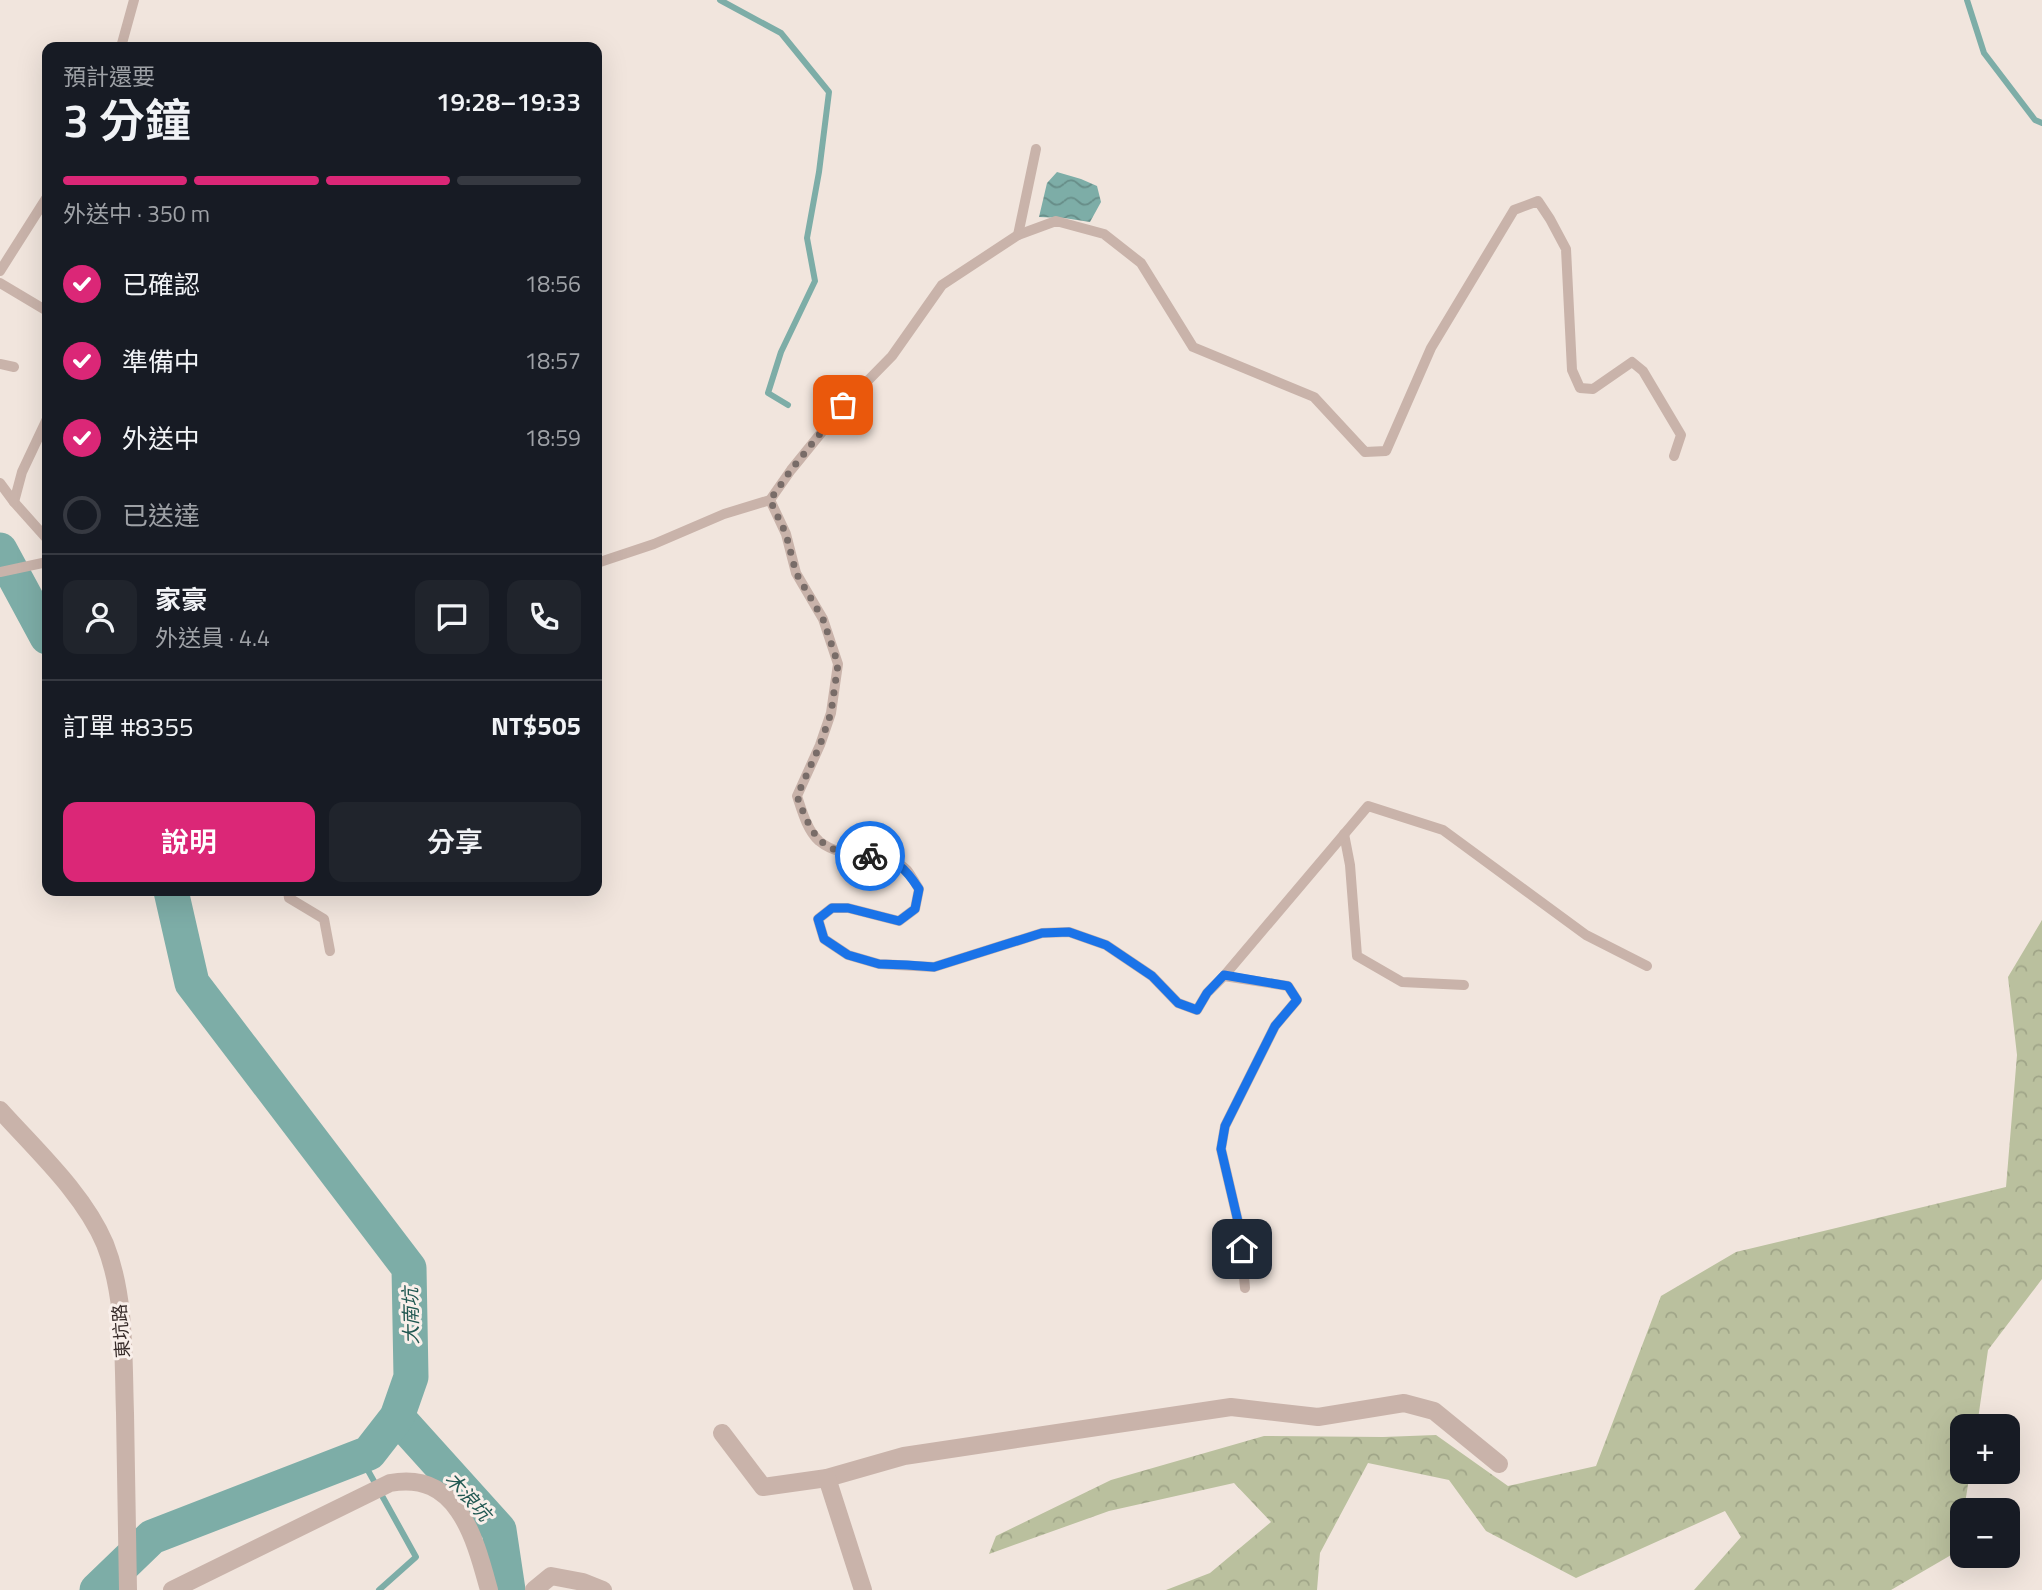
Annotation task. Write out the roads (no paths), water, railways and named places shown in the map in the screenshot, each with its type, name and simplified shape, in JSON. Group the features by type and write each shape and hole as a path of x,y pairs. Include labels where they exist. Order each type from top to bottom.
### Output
{"street":[{"name":"東坑路","path":"0,1110 45,1158 84,1206 105,1244 119,1298 124,1366 128,1590"},
{"path":"722,1433 764,1487 827,1478 904,1457 1231,1407 1318,1417 1404,1403 1434,1411 1499,1464"},
{"path":"827,1478 863,1590"},
{"path":"172,1590 390,1483 404,1480 424,1482 438,1489 454,1504 477,1546 489,1590"},
{"path":"534,1590 551,1576 583,1582 603,1590"}],"lane":[{"path":"122,42 134,0"},
{"path":"1018,235 1036,149"},
{"path":"602,561 654,544 724,514 770,500 843,405 892,356 942,285 1018,235 1056,221 1104,234 1141,264 1193,347 1314,397 1365,452 1386,452 1431,348 1514,209 1538,201 1566,249 1572,370 1580,388 1594,389 1632,362 1643,371 1681,435 1674,456"},
{"path":"0,271 42,205"},
{"path":"0,283 42,308"},
{"path":"0,364 14,367"},
{"path":"14,502 22,472 42,430"},
{"path":"0,483 42,533"},
{"path":"770,500 786,534 796,573 823,619 838,664 831,713 797,796 807,823 819,841 845,855 885,856 907,871 919,889 915,909 899,921 848,908 832,908 818,919 824,939 848,955 879,964 934,967 1042,933 1069,932 1106,945 1152,976 1178,1003 1197,1010 1207,993 1368,806 1443,830 1586,935 1647,966"},
{"path":"0,572 42,563"},
{"path":"1344,834 1350,865 1357,956 1402,982 1464,985"},
{"path":"289,896 324,919 330,951"},
{"path":"1224,975 1288,986 1297,1000 1275,1026 1225,1126 1221,1149 1240,1230 1245,1288"}],"water":[{"path":"1057,172 1097,186 1101,202 1090,222 1039,217 1047,183"}],"waterway":[{"path":"720,0 781,33 829,92 807,238 815,281 781,352 768,393 788,405"},
{"path":"1967,0 1984,53 2035,120 2042,123"},
{"name":"大南坑","path":"0,550 42,628"},
{"name":"大南坑","path":"97,1590 152,1537 369,1453 397,1417 411,1377 409,1268 192,983 172,896"},
{"name":"木浪坑","path":"397,1417 499,1530 508,1590"},
{"path":"360,1456 416,1557 379,1590"}]}
